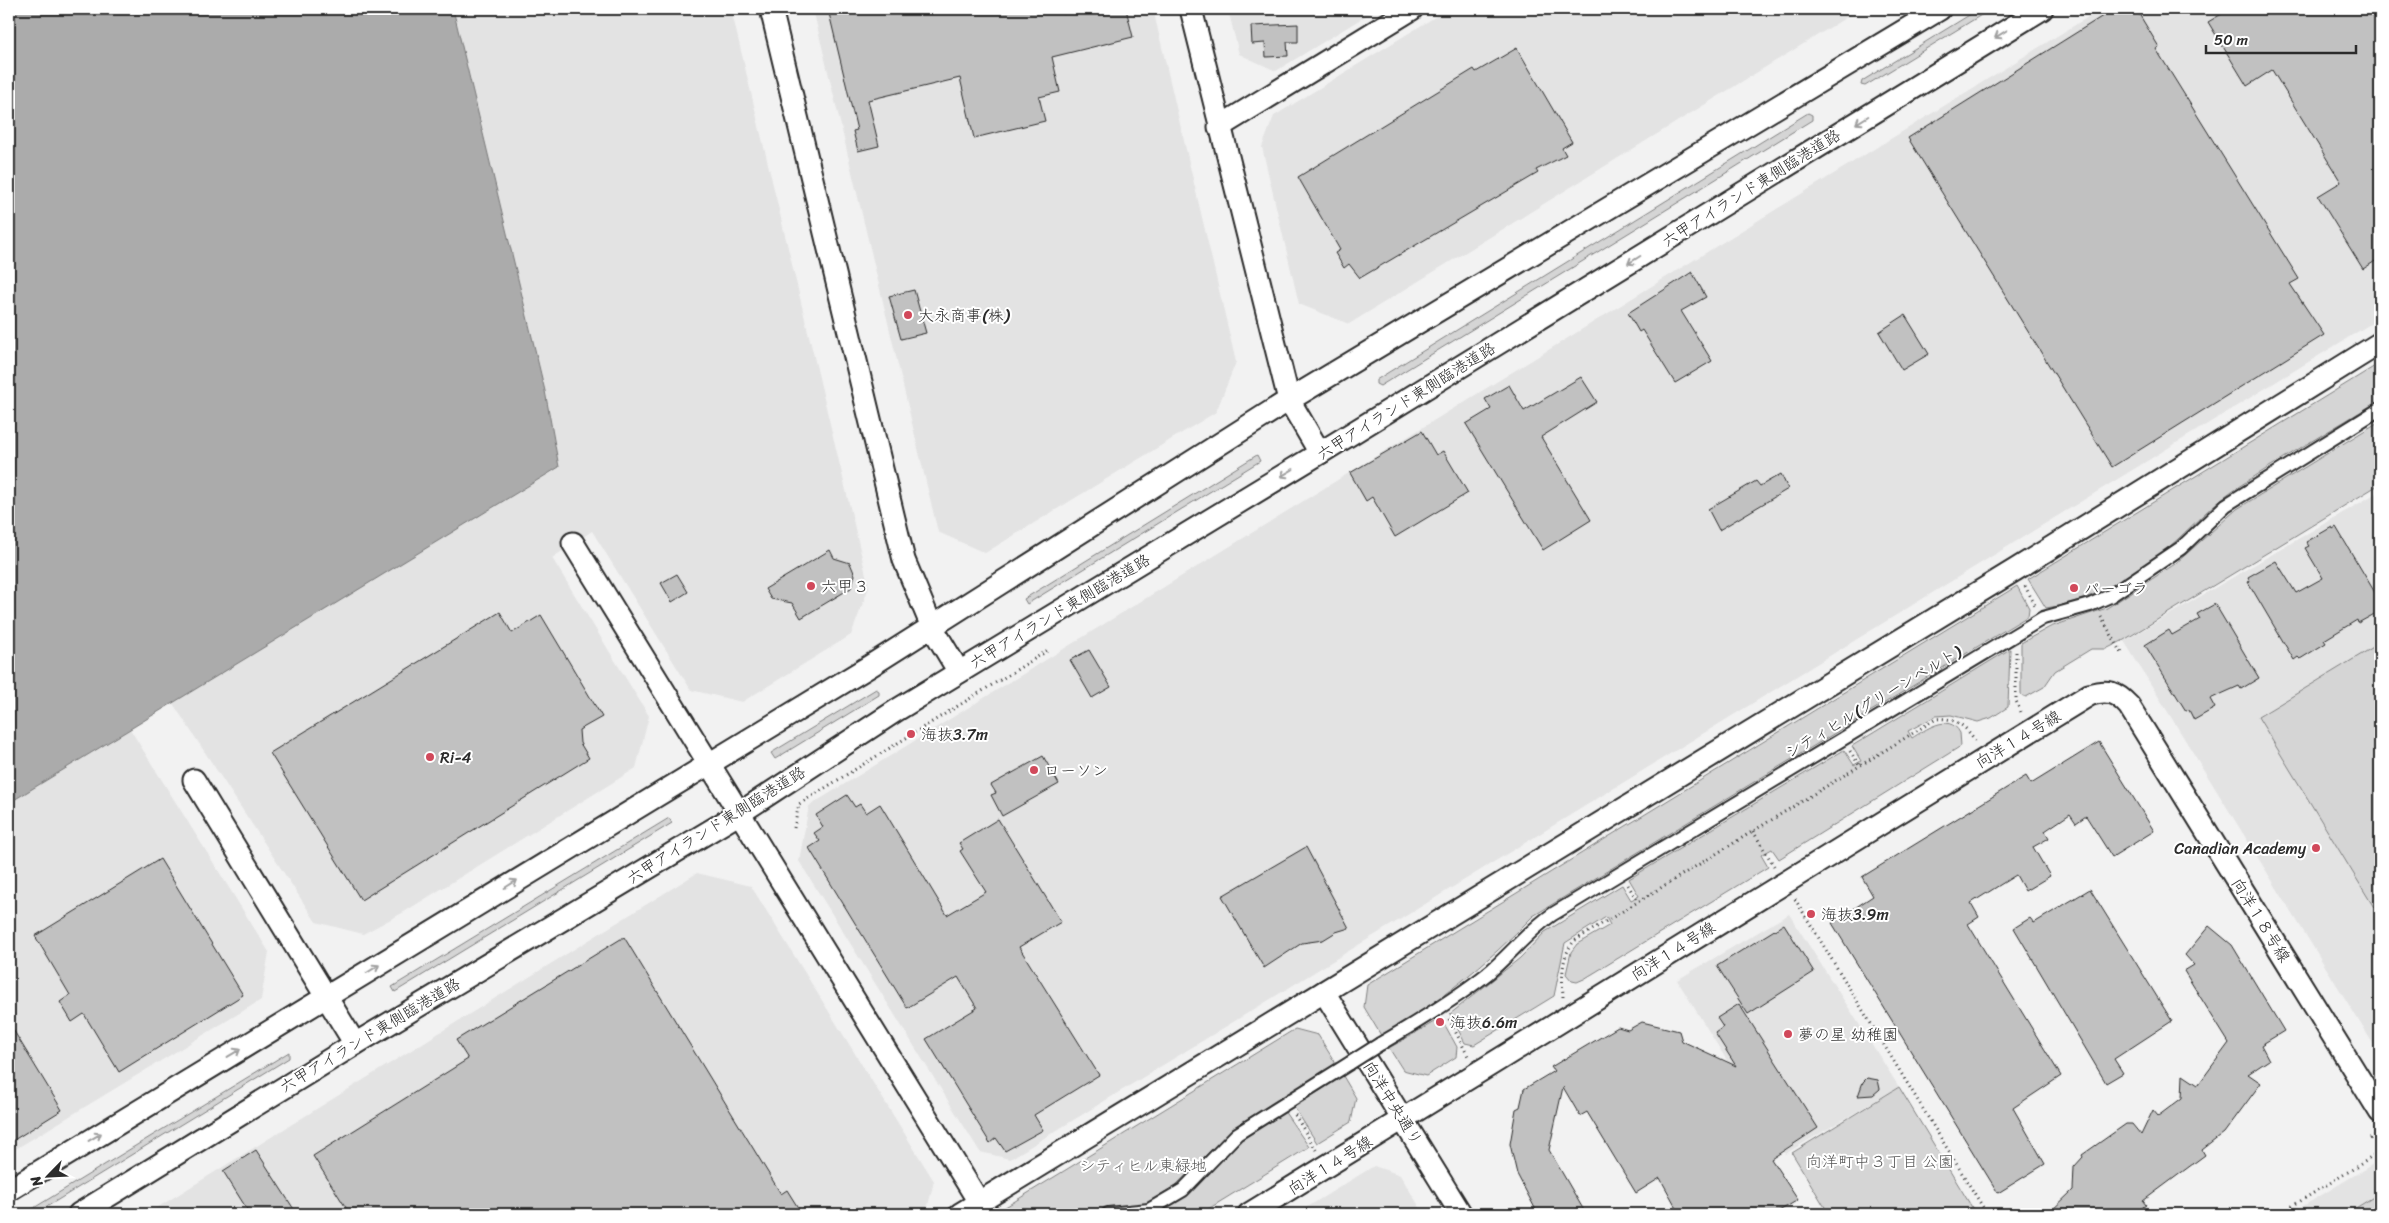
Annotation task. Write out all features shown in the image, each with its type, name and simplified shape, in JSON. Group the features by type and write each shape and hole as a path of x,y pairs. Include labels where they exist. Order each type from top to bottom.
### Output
{"street":[{"path":"771,9 904,560 932,627 959,672"},
{"path":"1191,9 1288,400 1320,454"},
{"path":"1220,127 1412,9"},
{"path":"9,1190 932,627 1288,400 1940,9"},
{"name":"六甲アイランド東側臨港道路","path":"79,1214 355,1044 740,813 959,672 1320,454 2042,9"},
{"path":"960,1214 2380,343"},
{"name":"シティヒル(グリーンベルト)","path":"1287,1101 1441,1006 1485,975 1513,952 1537,925 1553,914 2043,618 2093,604 2110,596 2165,560 2226,505 2380,409"},
{"path":"573,543 979,1202"},
{"name":"向洋１８号線","path":"2100,692 2114,692 2129,706 2380,1112"},
{"name":"向洋１４号線","path":"1249,1214 1810,866 2089,696 2100,692"},
{"path":"194,780 355,1044"},
{"name":"向洋中央通り","path":"1324,992 1461,1214"},
{"path":"1108,1214 1149,1210 1183,1190 1237,1134 1287,1101"}],"path":[{"path":"2022,583 2043,618"},
{"path":"2093,604 2122,653"},
{"path":"2016,634 2016,700 2023,716"},
{"path":"794,828 799,804 1047,651"},
{"path":"1564,1000 1562,973 1566,950 1574,941 1936,719 1955,720 1970,731 1978,744"},
{"path":"1753,831 1776,868"},
{"path":"1794,898 1987,1214"},
{"path":"1441,1006 1469,1057"},
{"path":"1287,1101 1316,1150"},
{"path":"2370,1138 2380,1132"},
{"path":"2279,1214 2379,1152"}],"shaded area":[{"path":"9,9 453,9 545,391 559,467 9,803"},
{"path":"453,9 731,9 869,587 851,635 742,702 691,690 592,531 552,558 649,716 636,768 404,912 363,934 316,922 172,702 559,467 545,391"},
{"path":"813,9 1153,9 1236,362 1216,412 985,553 938,532"},
{"path":"1228,9 1377,9 1276,71 1239,54"},
{"path":"1448,9 1860,9 1349,324 1299,304 1262,147 1274,116"},
{"path":"2101,9 2380,9 2380,318 1010,1159 980,1152 799,861 809,806"},
{"name":"Canadian Academy","path":"2380,491 2380,1055 2124,641"},
{"path":"130,729 269,952 261,1000 9,1153 9,803"},
{"path":"697,873 751,886 934,1181 926,1214 147,1214"},
{"name":"夢の星 幼稚園","path":"1789,914 1899,1087 1785,1154 1677,980"},
{"path":"2378,1161 2380,1165 2380,1214 2290,1214"},
{"path":"1374,1166 1400,1175 1424,1214 1296,1214"}],"green space":[{"path":"1979,9 1991,9 1865,86 1861,85 1862,81"},
{"path":"1808,113 1812,115 1812,120 1380,386 1376,384 1376,380"},
{"path":"2380,363 2380,400 2232,491 2149,563 2117,583 2082,599 2046,608 2028,579"},
{"path":"2380,421 2380,484 2124,640 2106,649 2091,649 2055,671 2044,687 2026,697 2021,695 2021,643 2050,627 2107,608 2175,564 2237,509"},
{"path":"1257,455 1260,461 1027,604 1024,599"},
{"path":"2017,586 2029,608 2028,616 1533,916 1461,982 1422,1011 1382,1037 1364,1007 1367,985"},
{"path":"2380,643 2380,913 2378,914 2258,717"},
{"path":"2010,649 2008,707 1991,718 1978,722 1951,715 1936,716 1908,731 1912,738 1930,727 1943,723 1950,724 1960,733 1961,746 1779,859 1772,849 1761,855 1768,867 1584,979 1577,982 1572,981 1566,974 1571,952 1577,944 1610,925 1606,917 1565,943 1554,996 1474,1045 1465,1043 1450,1014 1520,958 1545,932 1622,885 1631,900 1639,896 1629,879 1844,750 1854,765 1861,761 1852,746"},
{"path":"876,689 879,691 879,695 775,759 771,753"},
{"path":"669,818 672,823 395,992 392,987"},
{"path":"1441,1018 1457,1047 1456,1057 1426,1076 1403,1070 1389,1048"},
{"name":"シティヒル東緑地","path":"1295,1029 1318,1035 1336,1064 1242,1123 1215,1146 1176,1185 1144,1205 1068,1214 994,1214"},
{"path":"289,1052 289,1058 35,1214 24,1214"},
{"path":"1343,1076 1356,1098 1351,1122 1317,1143 1294,1107"},
{"name":"向洋町中３丁目 公園","path":"1899,1087 1976,1214 1829,1214 1792,1153"},
{"path":"1284,1111 1309,1147 1200,1214 1153,1214 1184,1195 1239,1140"},
{"path":"2380,1193 2380,1214 2346,1214"}],"building":[{"path":"828,9 1061,9 1063,14 1087,9 1126,9 1133,37 1052,57 1060,92 1039,97 1045,121 974,138 960,78 868,100 879,146 858,151 853,131 857,130"},
{"path":"2114,9 2136,9 2159,47 2156,49 2299,279 2290,284 2324,335 2112,467 1908,138"},
{"path":"2230,9 2372,9 2380,22 2380,258 2363,269 2318,196 2341,182 2272,70 2247,86 2208,22"},
{"path":"1298,24 1298,42 1287,42 1288,56 1266,57 1265,43 1252,44 1251,26"},
{"path":"1517,48 1572,142 1562,148 1566,155 1536,170 1538,173 1360,278 1349,264 1344,268 1335,253 1340,250 1298,177 1474,69 1476,72"},
{"path":"1692,272 1706,297 1681,311 1712,361 1675,383 1642,330 1639,332 1628,313"},
{"name":"大永商事(株)","path":"914,290 926,333 901,339 889,296"},
{"path":"1905,315 1929,354 1902,370 1879,332"},
{"path":"1581,377 1597,402 1541,437 1591,520 1543,550 1466,424 1491,409 1485,399 1509,385 1524,411"},
{"path":"1422,431 1436,455 1443,451 1468,493 1395,537 1372,497 1366,501 1350,473"},
{"path":"1781,474 1788,489 1719,530 1708,509 1756,481 1760,486"},
{"path":"2332,527 2333,529 2336,527 2380,601 2380,611 2358,623 2357,620 2324,640 2326,643 2300,659 2298,657 2294,660 2248,582 2250,581 2248,577 2276,561 2296,593 2323,578 2305,548 2309,546 2306,542"},
{"name":"六甲３","path":"830,550 834,558 850,563 855,575 851,588 801,618 792,603 771,599 765,589"},
{"path":"677,574 688,592 672,602 661,583"},
{"path":"2215,604 2259,678 2241,689 2239,686 2210,699 2215,708 2194,720 2189,710 2186,711 2145,645 2169,630 2172,635 2200,619 2197,614"},
{"name":"Ri-4","path":"500,612 512,633 541,615 602,717 579,730 580,743 589,758 361,900 270,753"},
{"path":"1089,650 1111,687 1092,698 1070,660"},
{"path":"2099,742 2154,831 2112,857 2086,816 2076,823 2070,814 2045,831 2049,838 2033,847 2050,876 2025,891 2016,875 1971,903 1979,917 1968,924 2061,1076 2013,1108 2045,1164 1998,1193 1832,923 1873,896 1862,877 2026,776 2031,784"},
{"name":"ローソン","path":"1043,756 1059,784 1002,816 991,795 996,793 991,785"},
{"path":"847,795 855,807 860,804 866,813 880,804 947,915 986,892 960,851 963,849 959,843 998,819 1061,922 1019,947 1099,1075 1034,1115 1043,1130 1005,1151 996,1138 990,1143 926,1039 977,1008 958,977 907,1008 809,848 820,841 814,833 823,827 816,815"},
{"path":"1306,847 1349,928 1336,932 1323,940 1302,943 1264,968 1222,896"},
{"path":"160,859 243,995 119,1072 84,1014 72,1022 60,1002 70,995 35,936"},
{"path":"2090,889 2172,1021 2114,1059 2123,1073 2106,1083 2014,928 2030,918 2034,923"},
{"path":"1784,924 1814,972 1748,1014 1717,966"},
{"path":"2209,926 2232,945 2284,1031 2261,1045 2269,1060 2248,1074 2261,1083 2224,1133 2202,1150 2205,1155 2143,1201 2146,1205 2133,1214 2048,1214 2073,1190 2074,1167 2083,1157 2082,1155 2126,1124 2132,1124 2141,1135 2153,1110 2158,1116 2182,1098 2183,1075 2198,1085 2229,1043 2184,971 2194,965 2185,955"},
{"path":"624,937 781,1194 787,1190 802,1214 350,1214 313,1156 468,1059 456,1040"},
{"path":"1739,1004 1818,1128 1771,1159 1798,1200 1774,1214 1680,1214 1660,1178 1636,1193 1587,1112 1580,1116 1563,1087 1549,1150 1586,1214 1538,1214 1517,1174 1510,1144 1516,1109 1520,1107 1524,1089 1554,1071 1551,1067 1618,1027 1628,1030 1642,1022 1679,1031 1682,1041 1736,1066 1715,1033 1723,1027 1717,1018"},
{"path":"9,1023 62,1110 9,1143"},
{"path":"1867,1078 1878,1080 1880,1089 1873,1095 1858,1096 1863,1082"},
{"path":"256,1150 297,1214 250,1214 223,1171"}],"place":[{"name":"大永商事(株)","path":"908,315"},
{"name":"六甲３","path":"811,586"},
{"name":"パーゴラ","path":"2074,588"},
{"name":"海抜3.7m","path":"911,734"},
{"name":"Ri-4","path":"430,757"},
{"name":"ローソン","path":"1034,770"},
{"name":"Canadian Academy","path":"2316,848"},
{"name":"海抜3.9m","path":"1811,914"},
{"name":"海抜6.6m","path":"1440,1022"},
{"name":"夢の星 幼稚園","path":"1788,1034"}]}
